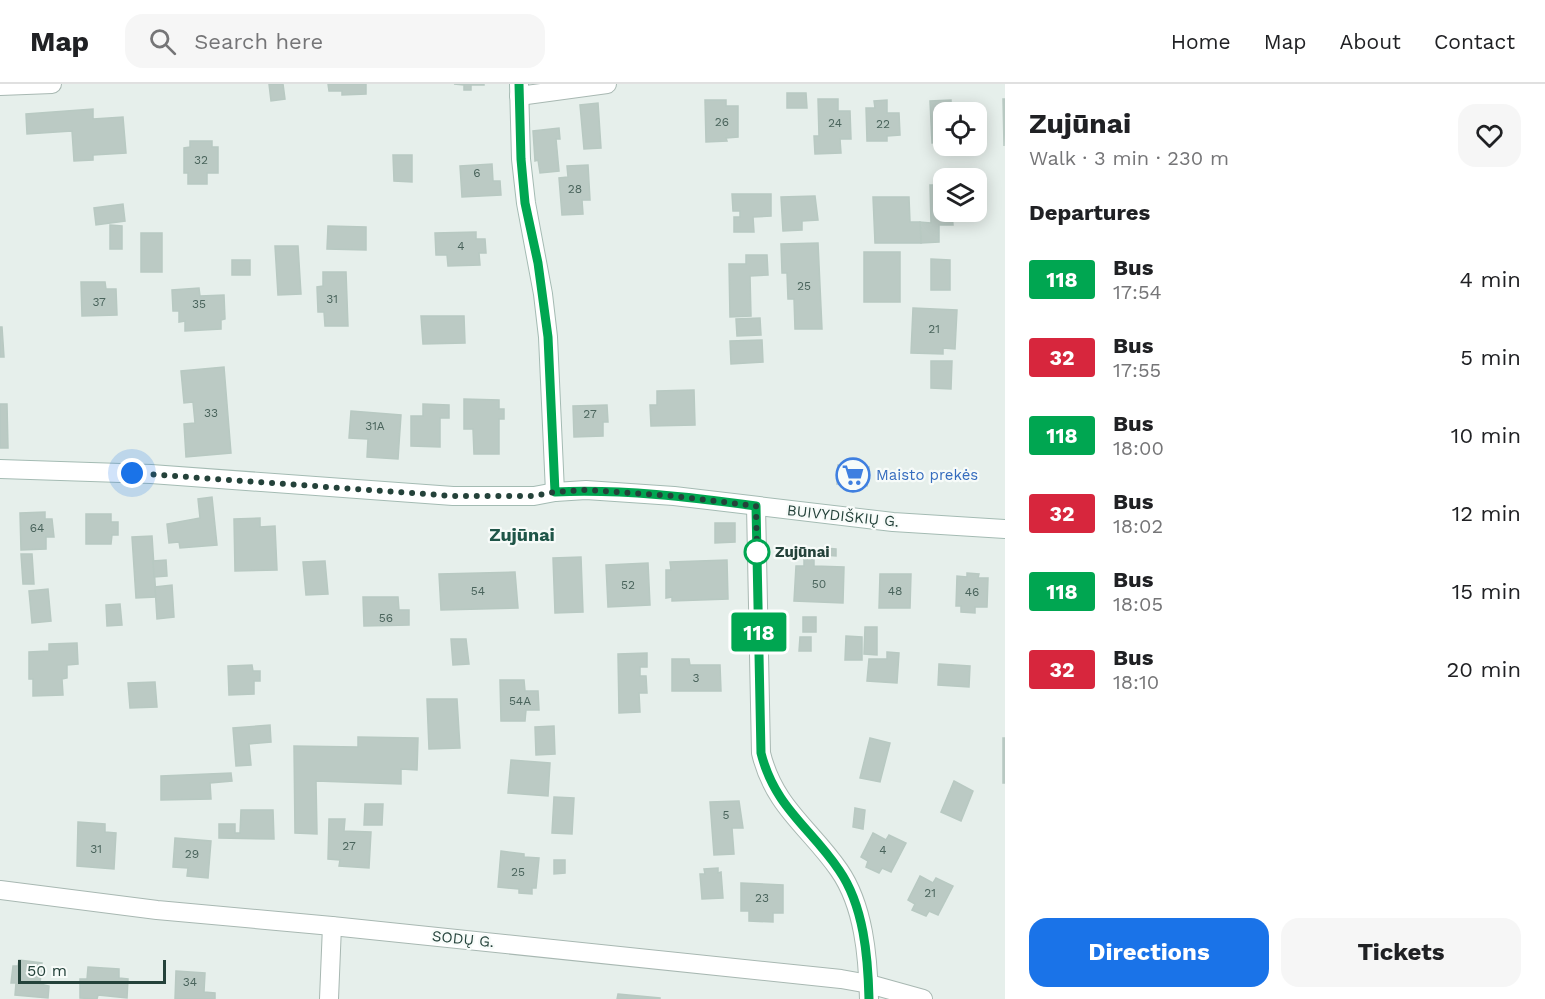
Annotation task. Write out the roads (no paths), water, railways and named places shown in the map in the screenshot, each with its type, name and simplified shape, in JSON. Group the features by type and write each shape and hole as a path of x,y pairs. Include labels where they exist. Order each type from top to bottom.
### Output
{"street":[{"path":"0,86 52,84"},
{"path":"555,492 548,337 542,284 525,203 519,90 608,84"},
{"name":"BUIVYDIŠKIŲ G.","path":"0,469 151,474 453,496 534,496 586,490 674,496 929,525 1005,529"},
{"path":"756,506 761,753 766,772 777,794 840,872 850,890 860,921 869,991"},
{"name":"SODŲ G.","path":"0,890 157,910 841,979 869,991 923,999"},
{"path":"329,999 332,926"}],"place":[{"name":"Maisto prekės","path":"853,475"},
{"name":"Zujūnai","path":"757,552"}],"district":[{"name":"Zujūnai","path":"522,534"}]}
